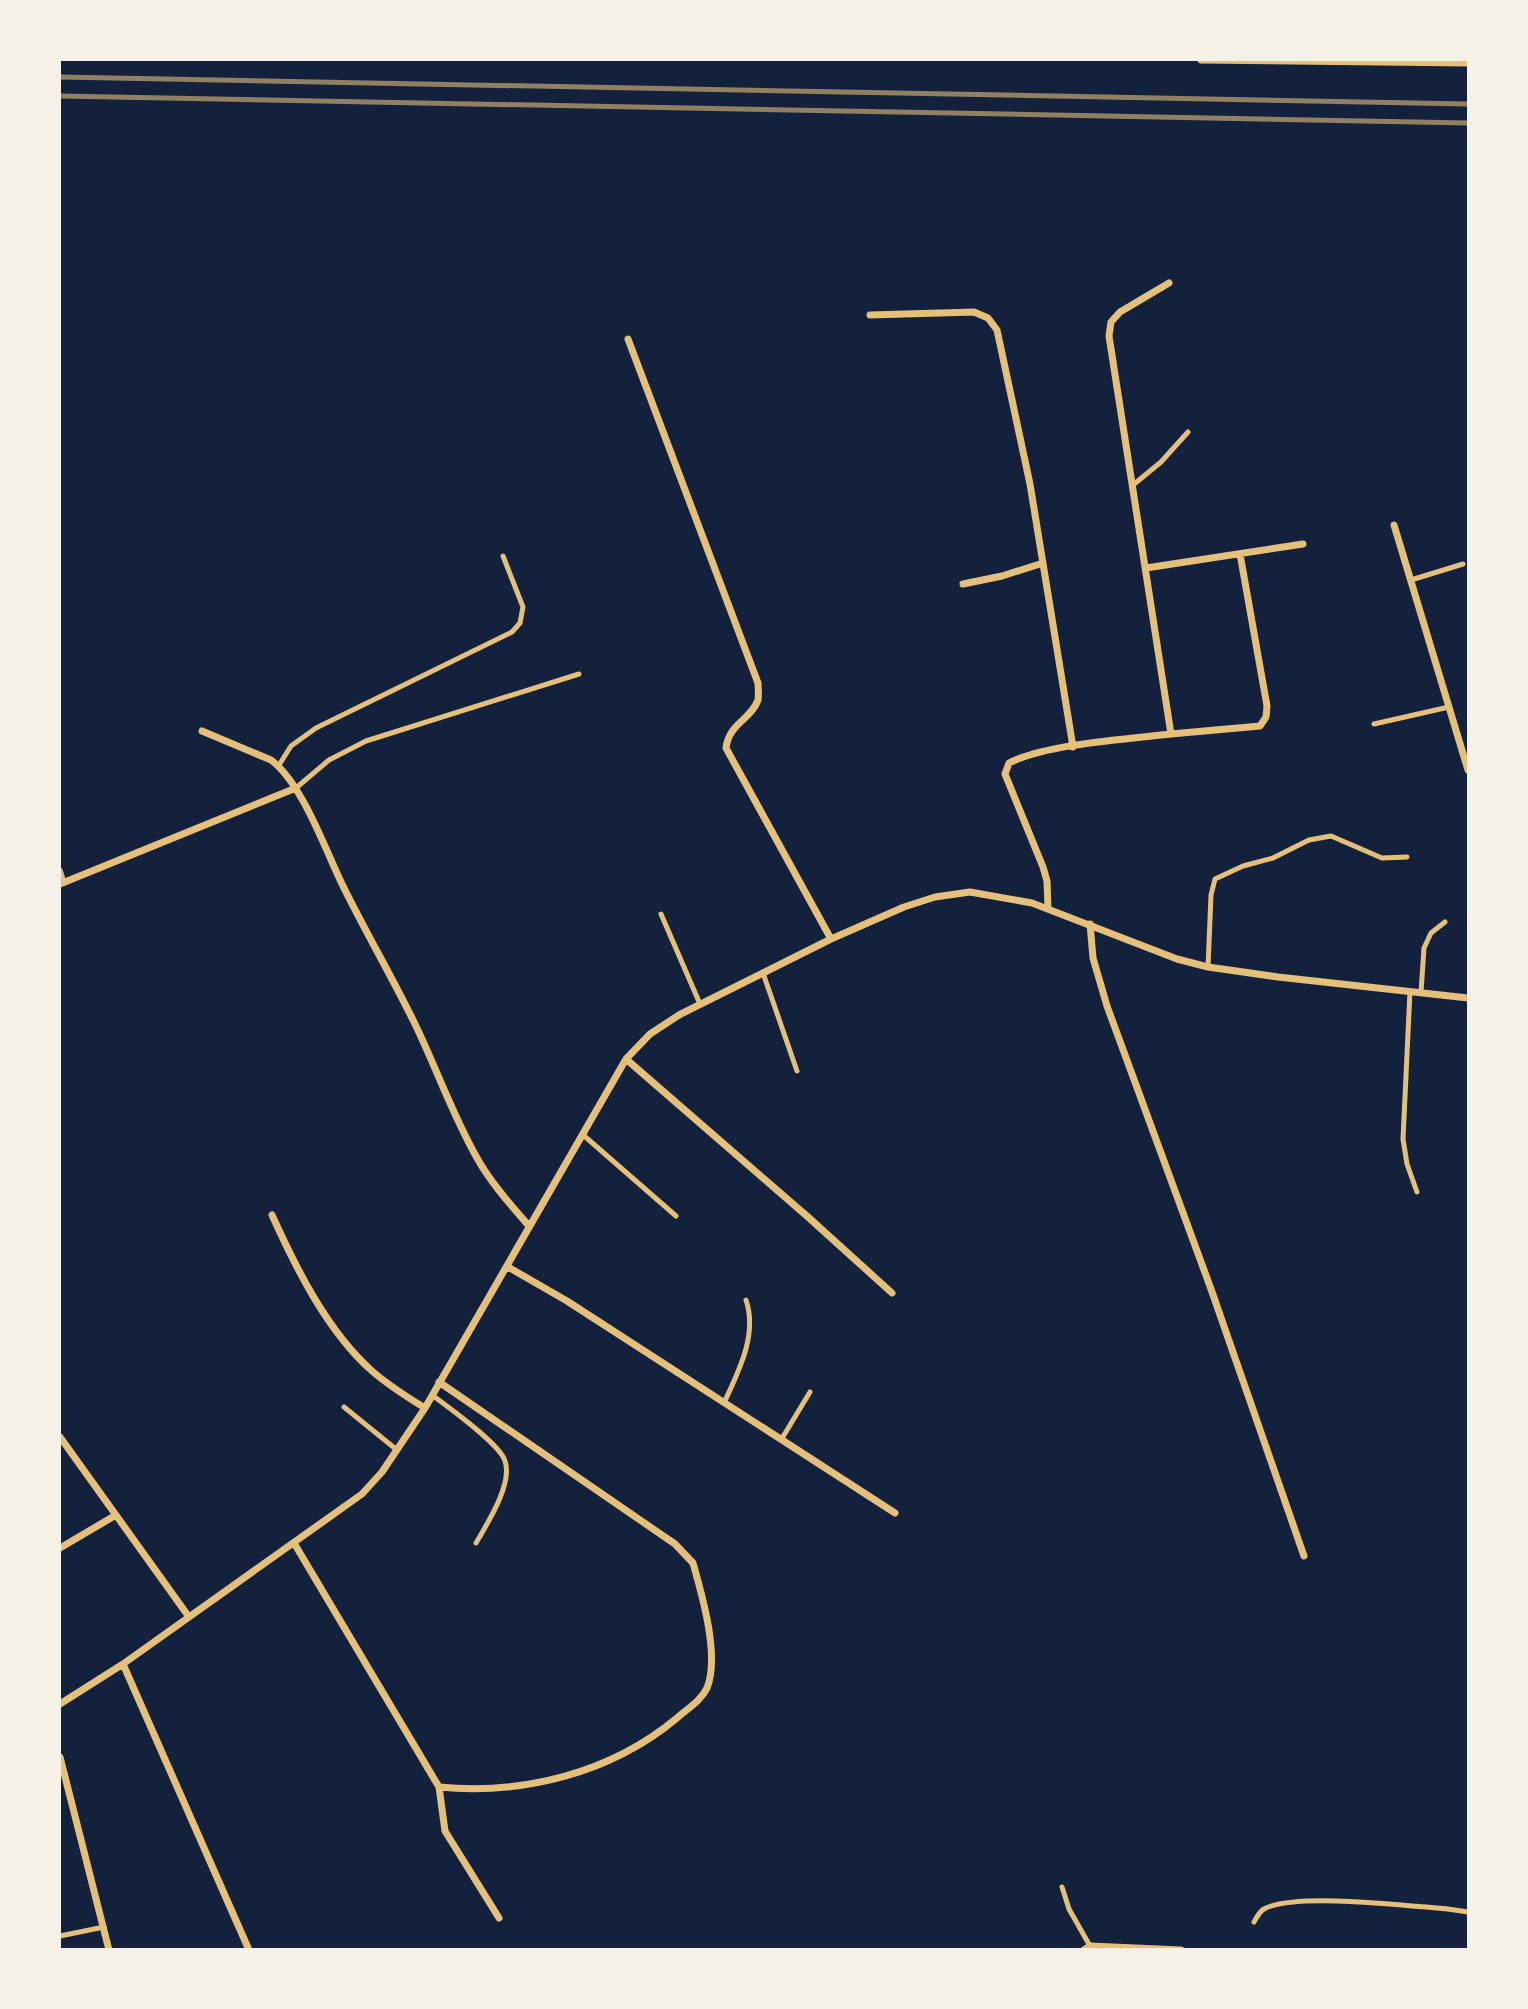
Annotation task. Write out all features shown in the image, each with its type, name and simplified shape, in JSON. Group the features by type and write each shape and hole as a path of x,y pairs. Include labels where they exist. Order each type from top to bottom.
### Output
{"street":[{"path":"1201,60 1468,63"},
{"path":"1169,283 1120,312 1111,321 1109,336 1171,734"},
{"path":"870,315 974,312 988,318 997,330 1030,484 1073,747"},
{"path":"628,338 758,682 758,700 733,728 727,737 726,748 831,939"},
{"path":"1394,525 1468,770"},
{"path":"1146,568 1303,544"},
{"path":"1048,908 1047,881 1043,867 1005,774 1009,763 1020,757 1073,747 1260,726 1266,717 1268,706 1240,554"},
{"path":"963,584 1002,576 1043,563"},
{"path":"202,731 259,753 279,765 296,788 347,894 415,1024 478,1161 529,1226"},
{"path":"62,883 296,788"},
{"path":"60,1704 123,1664 362,1494 397,1450 425,1408 626,1059 650,1034 700,1004 831,939 904,907 935,897 970,892 1021,900 1048,908 1177,959 1208,967 1468,998"},
{"path":"1090,924 1093,958 1107,1006 1211,1289 1304,1556"},
{"path":"626,1059 892,1293"},
{"path":"272,1215 294,1263 322,1311 338,1332 370,1369 398,1392 425,1408"},
{"path":"508,1267 567,1301 895,1513"},
{"path":"439,1382 686,1553 696,1573 710,1636 711,1672 706,1689 697,1701 654,1737 621,1755 568,1776 532,1785 478,1790 439,1787"},
{"path":"60,1437 188,1617"},
{"path":"60,1548 116,1515"},
{"path":"294,1543 439,1787 445,1831 499,1918"},
{"path":"123,1664 249,1950"},
{"path":"60,1757 110,1950"},
{"path":"1087,1948 1181,1950"}],"lane":[{"path":"1133,485 1155,468 1188,432"},
{"path":"279,765 291,746 316,727 512,632 520,623 523,607 503,556"},
{"path":"1411,580 1463,564"},
{"path":"296,788 329,760 366,741 579,674"},
{"path":"1374,724 1449,707"},
{"path":"1208,967 1211,895 1215,879 1243,866 1273,859 1309,840 1331,836 1382,858 1407,857"},
{"path":"60,870 62,883"},
{"path":"661,914 700,1004"},
{"path":"1421,992 1424,948 1431,933 1445,922"},
{"path":"763,973 797,1072"},
{"path":"1410,991 1403,1139 1407,1164 1417,1192"},
{"path":"582,1134 676,1216"},
{"path":"724,1403 748,1339 750,1311 747,1300"},
{"path":"781,1440 810,1392"},
{"path":"432,1395 496,1448 506,1462 505,1479 498,1504 477,1543"},
{"path":"344,1407 397,1450"},
{"path":"1062,1887 1087,1948"},
{"path":"1254,1922 1261,1910 1303,1901 1468,1912"},
{"path":"60,1936 104,1927"}],"railway":[{"path":"60,77 1468,104"},
{"path":"60,96 1468,123"}]}
